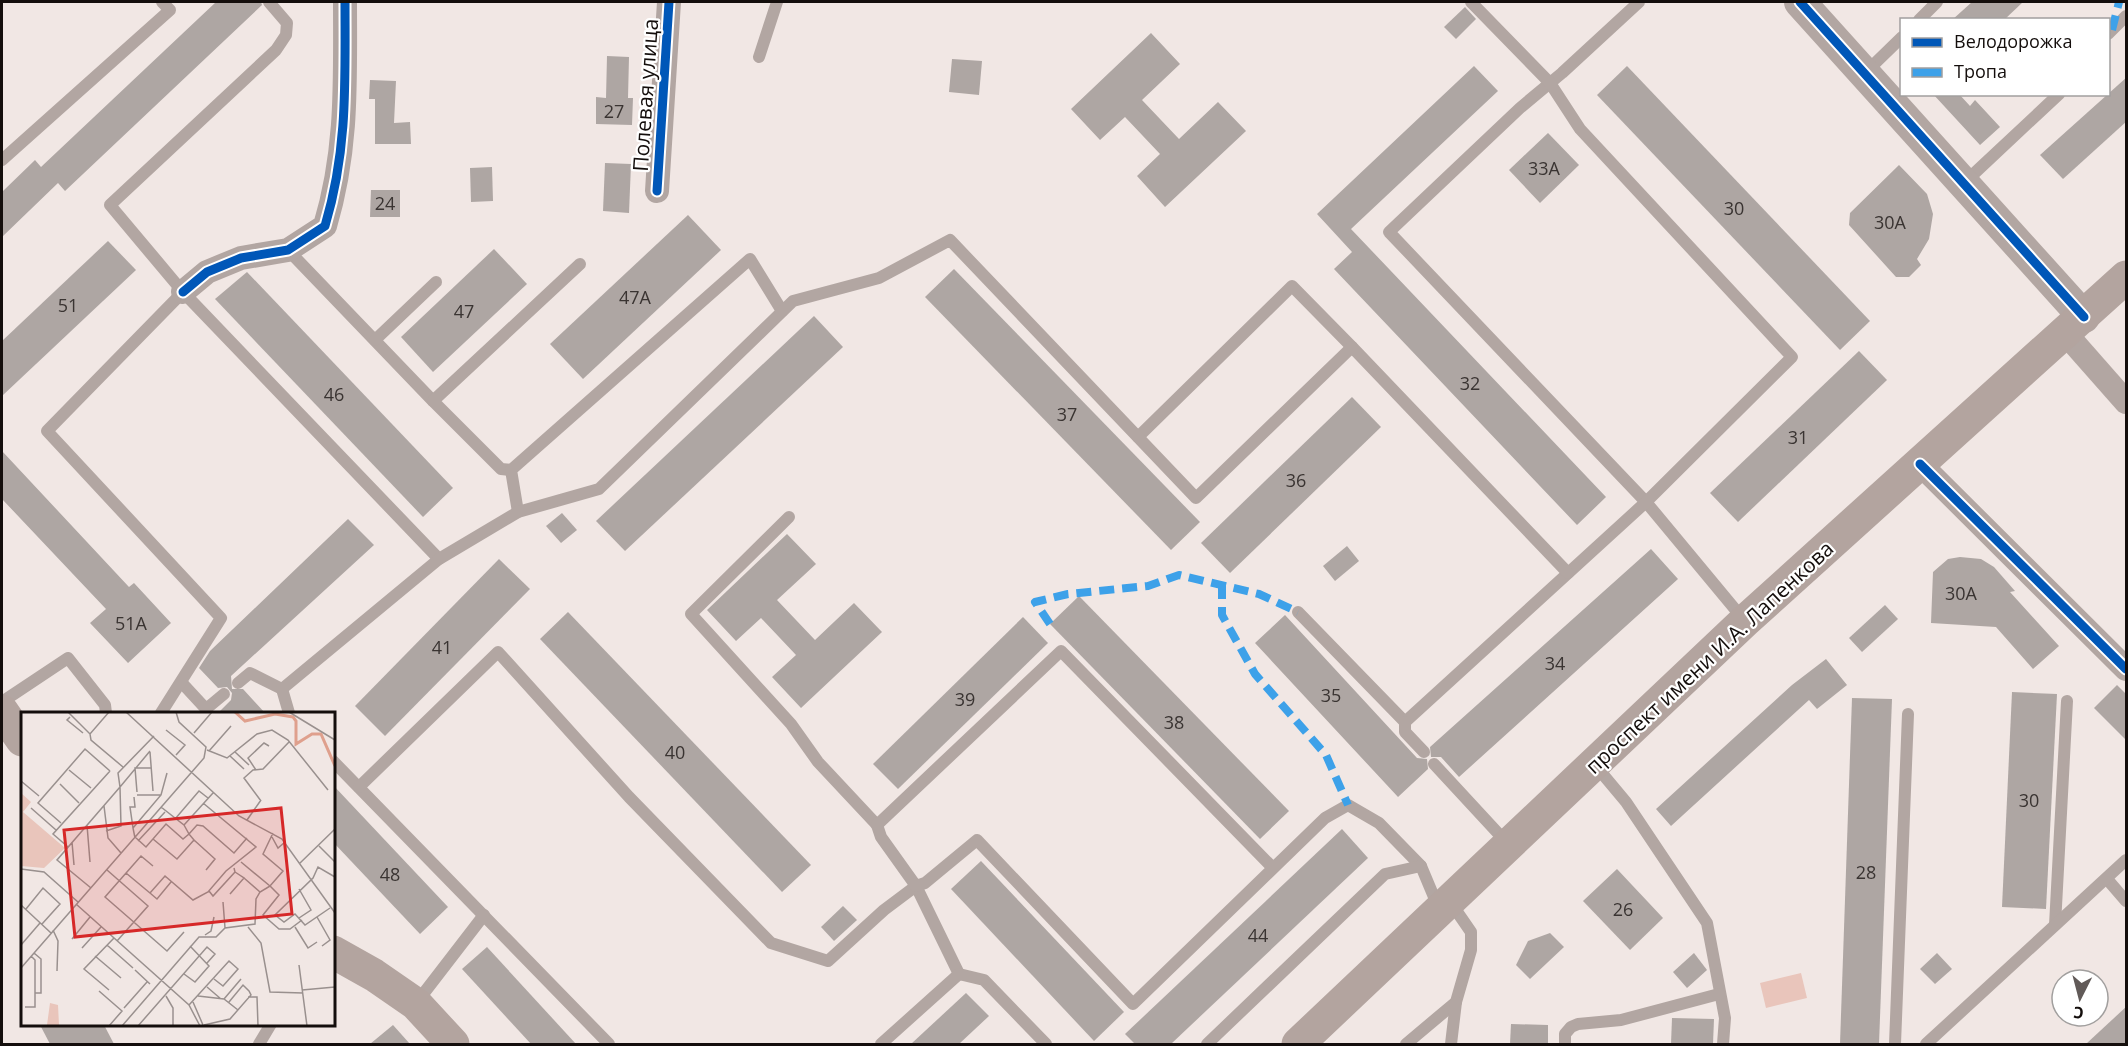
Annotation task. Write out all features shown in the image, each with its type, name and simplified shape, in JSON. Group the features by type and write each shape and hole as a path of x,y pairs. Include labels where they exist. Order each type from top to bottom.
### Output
{"main road":[{"name":"проспект имени И.А. Лапенкова","path":"1298,1044 1745,621 2127,277"},
{"path":"2,711 21,739"},
{"path":"335,957 374,975 416,1004 453,1044"}],"street":[{"path":"183,292 207,272 232,261 288,250 325,226 338,183 345,117 345,2"},
{"name":"Полевая улица","path":"657,191 669,2"},
{"path":"1800,2 1965,182 2075,325 2127,402"},
{"path":"1920,464 2127,669"}],"lane":[{"path":"2,160 170,10 162,2"},
{"path":"269,2 287,23 286,35 276,50 110,205 183,292 439,559"},
{"path":"759,57 777,2"},
{"path":"1405,722 1646,502 1792,357 1580,129 1550,83 1472,2"},
{"path":"1639,2 1520,108 1389,232 1646,502 1745,621"},
{"path":"1921,18 1936,2"},
{"path":"2110,33 2127,16"},
{"path":"1866,72 1900,39"},
{"path":"1965,182 2057,96"},
{"path":"282,689 439,559 518,512 598,489 793,301 879,278 950,240 1196,498 1352,347"},
{"path":"288,250 501,469 511,470 750,258 782,311"},
{"path":"434,401 580,264"},
{"path":"375,340 436,282"},
{"path":"1138,437 1292,286 1568,573"},
{"path":"162,712 221,618 47,431 183,292"},
{"path":"511,470 518,512"},
{"path":"789,517 691,614 792,724 818,762 877,825 881,837 916,886 959,974"},
{"path":"1299,612 1405,722 1405,732 1424,752"},
{"path":"877,825 1061,651 1273,868"},
{"path":"359,787 498,652 628,797 771,943 828,961 884,910 916,886 925,883 978,840 1133,1004 1325,818 1348,805 1379,823 1421,866 1445,905 1471,932 1471,950 1456,1002 1451,1044"},
{"path":"2,702 68,658 105,705 106,712"},
{"path":"238,683 250,673 282,689 289,712"},
{"path":"182,683 206,709 224,694"},
{"path":"2055,925 2067,701"},
{"path":"1895,1044 1908,714"},
{"path":"334,762 609,1044"},
{"path":"1434,764 1509,844"},
{"path":"1594,764 1626,802 1707,923 1725,1018 1723,1044"},
{"path":"1926,1044 2127,860"},
{"path":"1207,1044 1385,874 1421,866"},
{"path":"2107,879 2127,901"},
{"path":"416,1004 484,915"},
{"path":"959,974 984,980 1042,1043"},
{"path":"881,1044 959,974"},
{"path":"1565,1044 1565,1034 1570,1027 1578,1024 1621,1020 1719,994"},
{"path":"1406,1044 1456,1002"},
{"path":"259,1044 270,1025"}],"shaded area":[{"path":"1801,973 1807,998 1766,1008 1760,983"}],"building":[{"path":"216,2 261,2 262,5 65,191 58,183 2,237 2,192 35,160 41,167"},
{"path":"1972,2 2023,2 2006,18 1954,18"},
{"path":"1465,7 1476,19 1456,39 1444,27"},
{"path":"1151,33 1180,64 1142,100 1179,139 1218,102 1246,131 1165,207 1137,176 1160,154 1125,117 1100,140 1071,109"},
{"path":"607,56 629,57 628,98 633,98 632,125 596,124 596,97 606,98"},
{"path":"952,59 982,61 979,95 949,92"},
{"path":"1474,66 1498,91 1351,229 1606,497 1577,525 1334,269 1352,252 1317,214"},
{"path":"1627,66 1870,321 1840,350 1597,95"},
{"path":"2127,77 2127,121 2063,179 2040,155 2106,96 2110,96 2110,92"},
{"path":"370,80 396,81 394,123 410,122 411,144 375,144 375,99 369,99"},
{"path":"1935,96 1961,96 1970,106 1975,100 2000,127 1980,145"},
{"path":"1548,133 1579,165 1540,203 1509,170"},
{"path":"605,163 631,164 629,213 603,211"},
{"path":"1899,165 1927,194 1933,214 1929,239 1917,259 1921,265 1909,277 1896,277 1849,225 1850,213"},
{"path":"492,167 493,201 471,202 470,168"},
{"path":"371,190 400,190 400,217 370,217"},
{"path":"688,215 721,250 583,379 550,344"},
{"path":"108,241 136,270 2,396 2,341"},
{"path":"494,249 527,284 433,372 401,337"},
{"path":"954,269 1200,522 1171,550 925,297"},
{"path":"247,272 453,488 423,517 215,299"},
{"path":"814,316 843,347 625,551 596,521"},
{"path":"1859,351 1887,380 1738,522 1710,493"},
{"path":"1352,397 1381,427 1230,573 1201,543"},
{"path":"2,451 129,587 134,583 171,623 128,663 90,623 106,609 2,499"},
{"path":"562,513 577,530 561,543 546,526"},
{"path":"348,519 374,545 231,676 232,689 243,689 264,712 219,712 231,700 232,693 227,687 218,688 199,668 210,651"},
{"path":"787,534 816,564 777,600 815,640 854,603 882,632 801,708 772,677 796,655 761,618 736,641 707,610"},
{"path":"1347,546 1359,561 1335,581 1323,566"},
{"path":"1651,549 1678,579 1459,777 1441,757 1431,757 1430,747"},
{"path":"1960,557 1981,559 1994,567 2015,591 2010,592 2059,646 2033,669 1996,627 1931,623 1933,572 1948,559"},
{"path":"499,559 530,589 385,736 355,706"},
{"path":"1079,596 1289,811 1260,839 1050,624"},
{"path":"1885,605 1898,619 1862,652 1849,638"},
{"path":"568,612 811,865 782,892 540,639"},
{"path":"1285,615 1417,758 1427,759 1428,769 1398,797 1255,643"},
{"path":"1023,617 1048,643 898,789 873,764"},
{"path":"1826,659 1847,685 1817,709 1809,700 1671,826 1656,809 1792,685"},
{"path":"2117,685 2127,695 2127,741 2094,708"},
{"path":"2012,692 2057,694 2046,909 2002,907"},
{"path":"1852,698 1892,699 1879,1044 1840,1044"},
{"path":"334,786 448,907 420,934 334,843"},
{"path":"1342,829 1368,858 1171,1044 1135,1044 1125,1034"},
{"path":"981,861 1124,1012 1094,1041 951,889"},
{"path":"1617,869 1663,918 1630,950 1583,901"},
{"path":"843,906 857,920 834,941 821,927"},
{"path":"1550,933 1564,947 1530,979 1516,965 1528,941"},
{"path":"487,947 576,1044 531,1044 462,969"},
{"path":"1694,953 1707,970 1687,988 1673,972"},
{"path":"1937,953 1952,969 1935,984 1920,969"},
{"path":"966,993 989,1016 959,1044 911,1044"},
{"path":"2127,1006 2127,1044 2086,1044 2103,1028 2110,1028 2110,1022"},
{"path":"1672,1018 1714,1019 1713,1044 1671,1044"},
{"path":"1511,1024 1548,1025 1548,1044 1510,1044"},
{"path":"40,1025 104,1025 114,1044 50,1044"},
{"path":"393,1025 410,1044 370,1044"}],"marked path":[{"path":"2112,30 2119,2"},
{"path":"1050,624 1035,602 1068,594 1148,586 1179,575 1259,594 1298,612"},
{"path":"1222,584 1222,615 1255,674 1326,755 1348,805"}],"cycle path":[{"path":"183,292 207,272 241,258 288,250 325,226 338,170 344,115 345,2"},
{"path":"657,191 669,2"},
{"path":"1800,2 2084,317"},
{"path":"1920,464 2126,669"}]}
